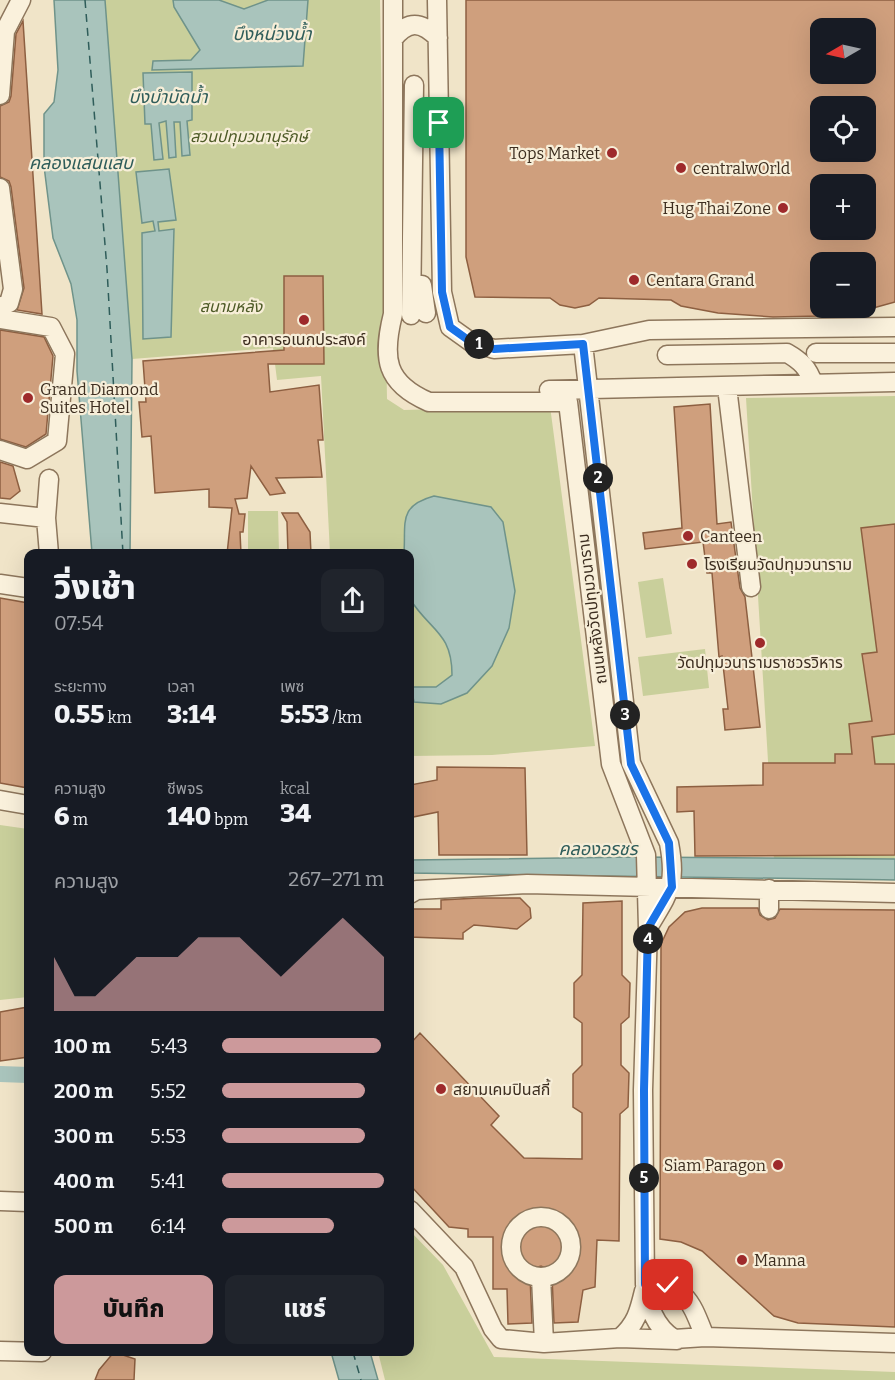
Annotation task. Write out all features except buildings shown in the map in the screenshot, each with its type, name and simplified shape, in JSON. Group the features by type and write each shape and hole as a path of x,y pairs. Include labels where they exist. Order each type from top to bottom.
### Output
{"lane":[{"path":"0,95 5,32 21,0"},
{"path":"393,5 402,18 414,22 438,7"},
{"path":"393,5 393,314 400,333"},
{"path":"438,7 442,292 450,327"},
{"path":"393,39 402,27 414,25 428,27 438,38"},
{"path":"418,85 422,301 418,314 402,323 400,333 400,360 404,373 416,384 431,391 589,390 895,382"},
{"path":"0,188 13,289 9,303 0,307"},
{"name":"ถนนหลังวัดปทุมวนาราม","path":"393,314 388,332 389,362 394,379 410,394 429,402 568,402 611,764 646,855 652,1090 645,1284"},
{"path":"418,314 450,327 471,342 494,349 583,344 649,330 895,327"},
{"path":"0,319 51,327 65,354 57,441 27,459 0,450"},
{"path":"667,355 787,354 801,348 808,339 810,328"},
{"name":"ถนนหลังวัดปทุมวนาราม","path":"583,344 631,764 669,843 672,882"},
{"path":"816,353 895,353"},
{"path":"787,354 799,360 808,370 813,383"},
{"path":"727,387 751,588"},
{"path":"49,479 46,518 49,549"},
{"path":"6,514 46,518"},
{"path":"0,584 24,587"},
{"path":"0,800 24,804"},
{"path":"414,892 527,884 647,881 769,889 895,893"},
{"path":"648,928 672,882"},
{"path":"769,889 769,909"},
{"path":"0,1201 24,1202"},
{"path":"414,1214 464,1267 493,1329 501,1339 544,1343 620,1338 705,1337 895,1343"},
{"path":"541,1277 544,1343"},
{"path":"645,1284 668,1285 678,1291 690,1303 705,1337"},
{"path":"620,1338 639,1316 645,1284"},
{"path":"645,1284 656,1322 674,1339 705,1349 895,1355"},
{"path":"0,1351 24,1352"}],"green space":[{"name":"สวนปทุมวนานุรักษ์","path":"104,0 380,0 387,399 404,410 550,406 595,746 492,755 414,756 414,549 330,549 321,376 277,380 273,348 132,359"},
{"path":"895,396 895,859 774,860 746,398"},
{"path":"248,511 278,511 279,549 248,549"},
{"path":"663,578 672,634 646,638 638,582"},
{"path":"705,649 709,688 643,696 638,657"},
{"path":"0,825 24,828 24,997 0,1000"},
{"path":"414,1235 443,1265 494,1357 895,1372 895,1380 385,1380 379,1356 414,1356"}],"water":[{"name":"คลองแสนแสบ","path":"54,0 105,0 132,359 130,549 92,549 77,371 77,320 71,284 53,238 44,166 44,114 54,102 58,70"},
{"name":"บึงหน่วงน้ำ","path":"173,0 219,0 244,9 268,0 308,0 303,66 152,70 153,61 191,60 200,50 174,7"},
{"name":"บึงบำบัดน้ำ","path":"192,72 192,120 187,121 190,155 182,156 180,122 174,122 176,157 169,158 166,121 159,123 163,159 154,160 151,124 145,124 143,73"},
{"path":"169,169 176,220 158,222 159,231 174,229 171,337 143,339 142,233 155,231 153,221 142,223 136,172"},
{"path":"434,496 491,507 503,522 515,591 509,628 492,666 467,693 441,704 414,702 414,687 436,687 452,675 451,661 444,640 414,604 414,549 404,549 406,517 409,510 422,500"},
{"path":"637,857 895,859 895,880 414,873 414,860"},
{"path":"332,1356 371,1356 378,1380 339,1380"}],"waterway":[{"path":"0,1074 24,1075"}],"ferry route":[{"path":"85,0 107,269 123,549"},
{"path":"354,1356 361,1380"}],"place":[{"name":"Tops Market","path":"612,153"},
{"name":"centralwOrld","path":"681,168"},
{"name":"Hug Thai Zone","path":"783,208"},
{"name":"Centara Grand","path":"634,280"},
{"name":"อาคารอเนกประสงค์","path":"304,320"},
{"name":"Grand Diamond Suites Hotel","path":"28,398"},
{"name":"Canteen","path":"688,536"},
{"name":"โรงเรียนวัดปทุมวนาราม","path":"692,564"},
{"name":"วัดปทุมวนารามราชวรวิหาร","path":"760,643"},
{"name":"สยามเคมปินสกี้","path":"441,1089"},
{"name":"Siam Paragon","path":"778,1165"},
{"name":"Manna","path":"742,1260"}],"route":[{"path":"439,123 442,292 450,327 471,342 494,349 583,344 627,742 631,764 669,843 671,855 672,887 648,928 644,1090 645,1284 668,1285"}],"park label":[{"name":"สนามหลัง","path":"231,306"}],"water label":[{"name":"คลองอรชร","path":"598,849"}]}
